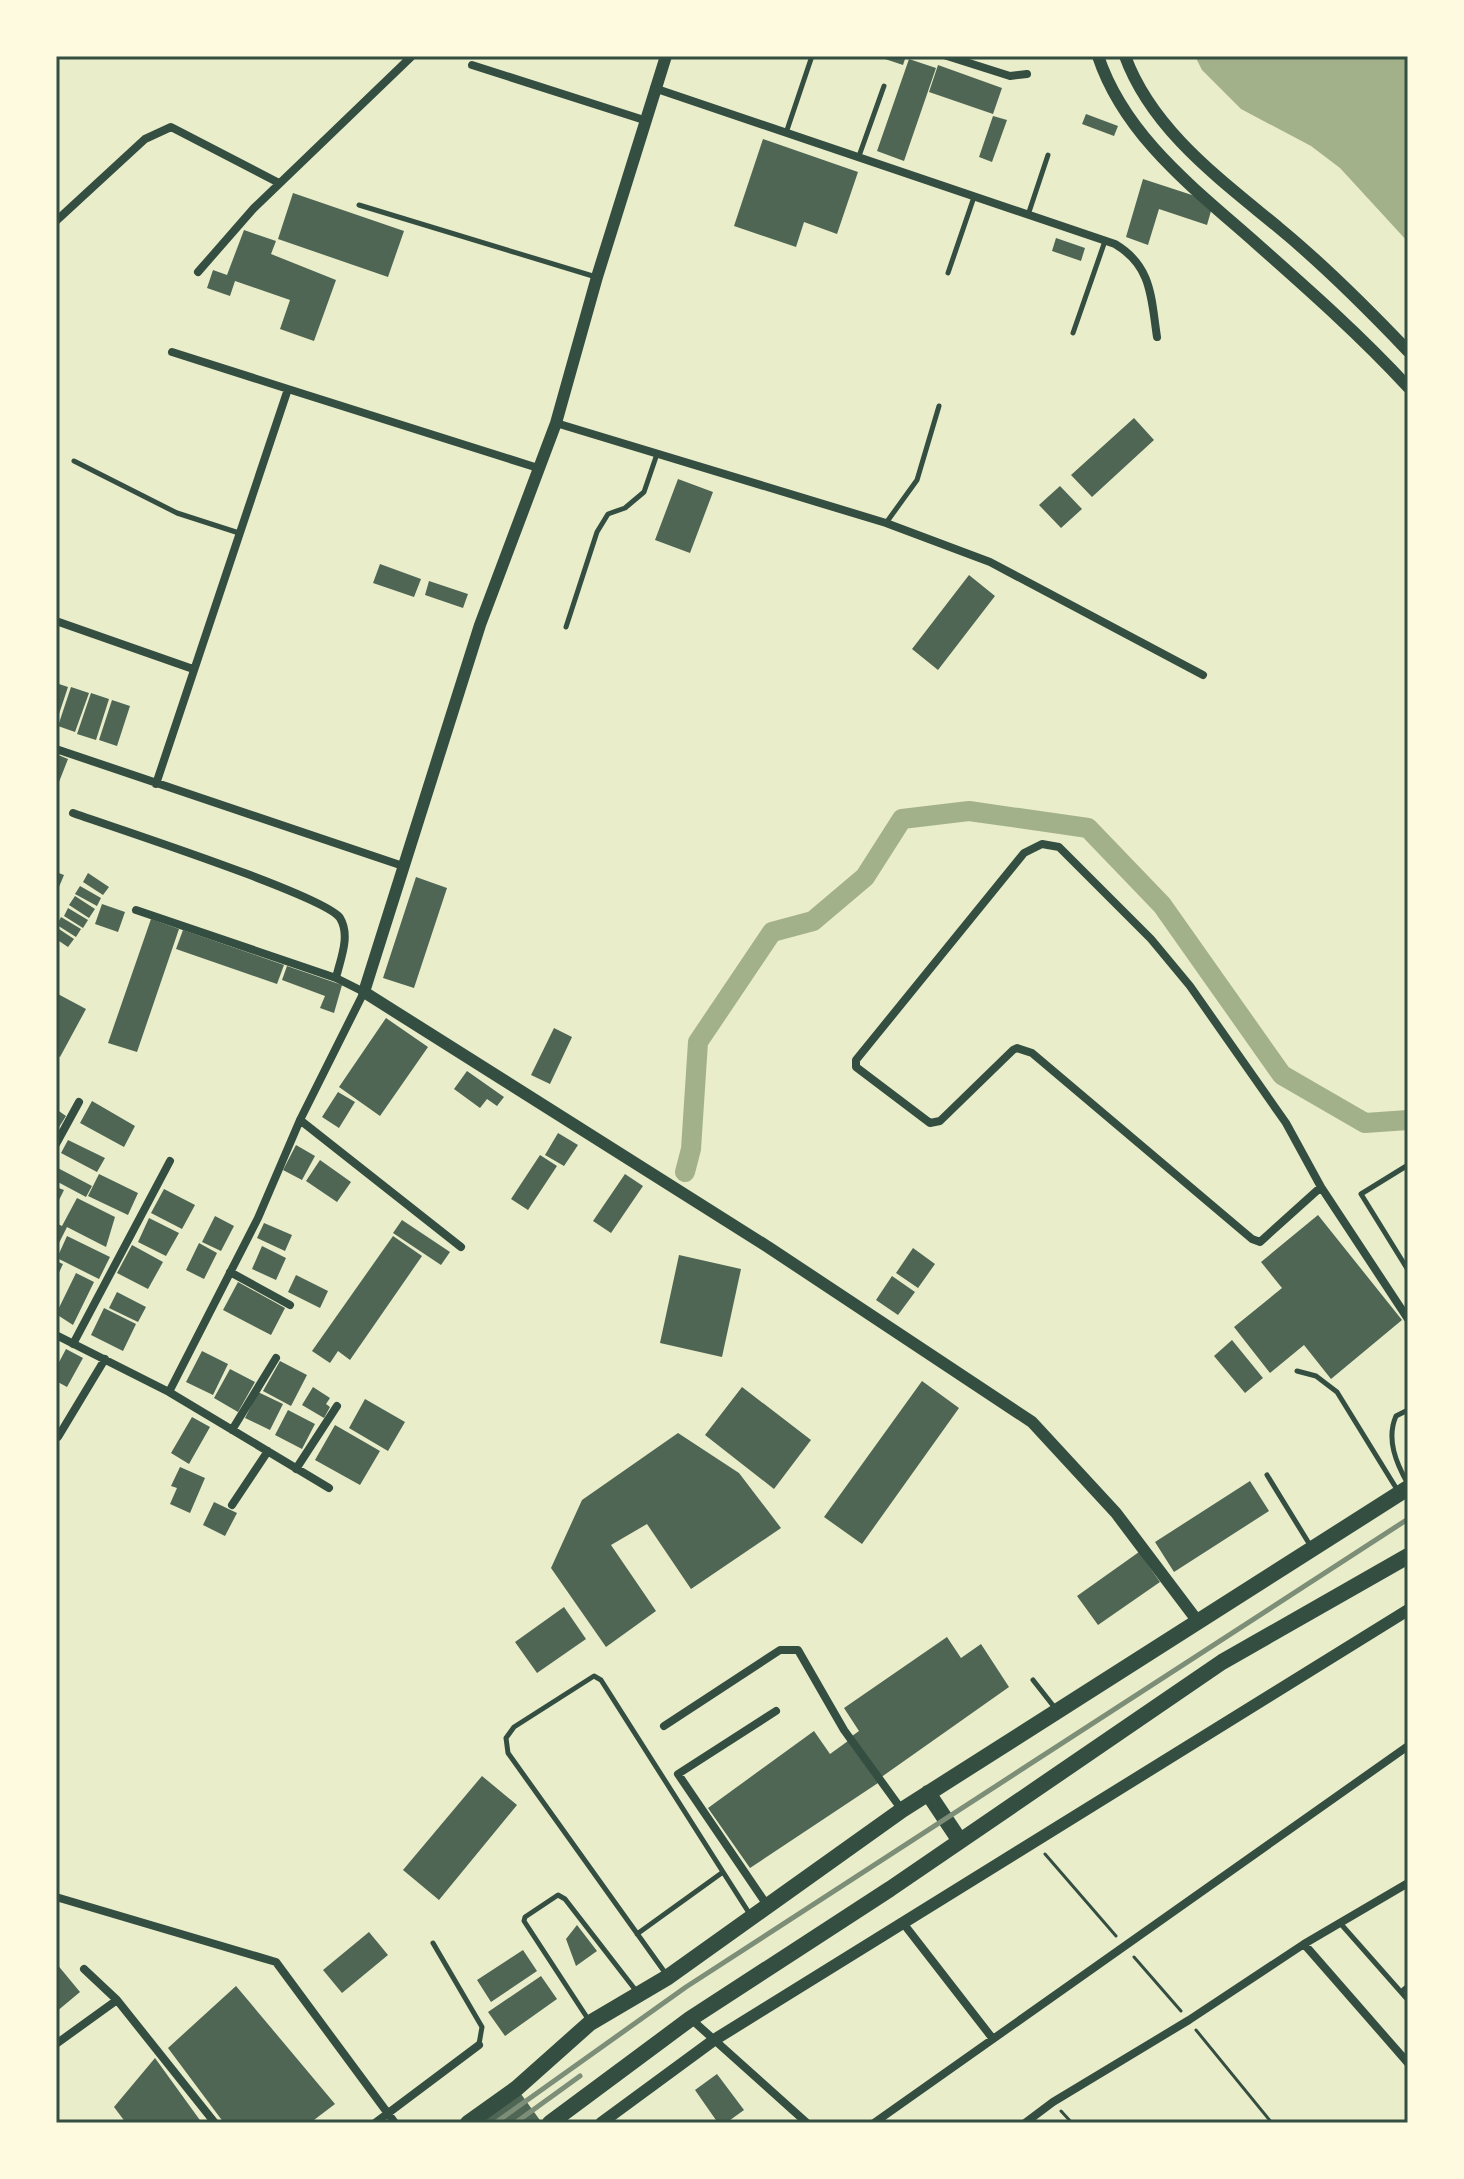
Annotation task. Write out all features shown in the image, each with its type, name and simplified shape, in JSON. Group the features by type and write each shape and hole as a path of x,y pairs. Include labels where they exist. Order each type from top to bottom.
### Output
{"highway":[{"path":"468,2123 517,2088 590,2023 668,1977 902,1810 1405,1489"},
{"path":"550,2123 690,2019 960,1841 1222,1662 1408,1556"},
{"path":"928,1793 960,1841"}],"street":[{"path":"198,272 279,183 412,56"},
{"path":"169,1392 364,992 480,625 556,423 644,120 666,56"},
{"path":"947,56 1010,76 1027,74"},
{"path":"1098,56 1107,82 1129,121 1173,169 1312,293 1408,387"},
{"path":"1125,56 1153,111 1173,133 1241,200 1278,227 1408,351"},
{"path":"472,65 644,120"},
{"path":"654,88 1105,241 1133,255 1143,268 1157,337"},
{"path":"56,221 145,139 171,127 279,183"},
{"path":"172,352 538,468"},
{"path":"156,784 288,389"},
{"path":"556,423 886,523 990,562 1203,675"},
{"path":"56,621 193,669"},
{"path":"56,749 403,866"},
{"path":"73,813 239,872 336,913 342,920 344,943 336,978"},
{"path":"1321,1187 1260,1242 1252,1239 1032,1053 1017,1048 1013,1050 940,1121 930,1123 856,1067 856,1060 1024,853 1042,844 1059,847 1151,939 1190,986 1286,1123 1321,1187 1408,1319"},
{"path":"136,910 336,978 364,992 768,1247 1032,1422 1116,1513 1199,1623"},
{"path":"56,1144 79,1102"},
{"path":"300,1120 461,1247"},
{"path":"73,1344 170,1161"},
{"path":"230,1272 290,1305"},
{"path":"56,1335 169,1392 329,1488"},
{"path":"232,1430 276,1358"},
{"path":"58,1437 105,1359"},
{"path":"296,1469 337,1406"},
{"path":"232,1505 268,1451"},
{"path":"601,2123 714,2040 1408,1610"},
{"path":"664,1726 780,1650 798,1650 844,1730 902,1810"},
{"path":"767,1905 678,1774 776,1711"},
{"path":"874,2123 1408,1746"},
{"path":"1025,2123 1053,2102 1189,2020 1304,1944 1408,1883"},
{"path":"56,1897 276,1962 395,2123"},
{"path":"903,1923 993,2039"},
{"path":"1304,1944 1408,2063"},
{"path":"84,1969 117,2000 215,2123"},
{"path":"56,2044 117,2000"},
{"path":"690,2019 807,2123"},
{"path":"375,2123 479,2045"}],"lane":[{"path":"786,133 812,56"},
{"path":"858,158 884,86"},
{"path":"1028,215 1048,155"},
{"path":"948,273 974,197"},
{"path":"359,205 597,277"},
{"path":"1073,333 1105,241"},
{"path":"886,523 917,480 939,406"},
{"path":"566,627 597,532 608,514 625,508 644,492 657,454"},
{"path":"74,461 177,513 239,533"},
{"path":"1408,1165 1361,1194 1408,1270"},
{"path":"1297,1371 1316,1376 1337,1392 1405,1489"},
{"path":"1405,1489 1391,1429 1396,1416 1408,1410"},
{"path":"1267,1475 1313,1550"},
{"path":"668,1977 508,1753 506,1738 514,1727 594,1676 601,1680 751,1916"},
{"path":"1033,1680 1058,1712"},
{"path":"637,1934 723,1872"},
{"path":"590,2023 524,1921 525,1917 558,1895 565,1899 637,1993"},
{"path":"1340,1923 1408,2000"},
{"path":"433,1943 482,2027 479,2045"},
{"path":"1401,1992 1408,1986"}],"path":[{"path":"1035,1842 1189,2020 1272,2123"}],"shaded area":[{"path":"1195,56 1408,56 1408,242 1340,168 1311,146 1241,109 1202,70"}],"building":[{"path":"876,56 906,56 903,65"},
{"path":"909,59 936,68 904,161 877,151"},
{"path":"938,65 1002,88 993,114 929,92"},
{"path":"1086,114 1118,126 1114,136 1082,124"},
{"path":"993,116 1007,120 992,162 979,157"},
{"path":"763,139 858,172 837,234 804,222 796,247 734,226"},
{"path":"1143,179 1195,196 1211,211 1207,225 1159,209 1148,245 1126,237"},
{"path":"293,193 404,231 388,277 278,239"},
{"path":"244,230 276,241 271,254 336,280 314,341 280,329 290,300 235,281 230,296 207,288 213,270 227,275"},
{"path":"1056,238 1085,248 1081,261 1052,251"},
{"path":"1134,418 1154,440 1092,497 1071,475"},
{"path":"678,479 713,492 690,553 655,540"},
{"path":"1060,486 1082,509 1061,528 1039,505"},
{"path":"380,564 421,579 414,597 373,583"},
{"path":"969,575 995,596 938,670 912,649"},
{"path":"429,581 468,594 463,608 425,595"},
{"path":"56,683 68,687 57,720 56,720"},
{"path":"71,687 89,693 75,732 58,726"},
{"path":"91,693 109,699 96,740 77,734"},
{"path":"112,700 130,706 117,746 99,740"},
{"path":"56,754 68,759 59,782 56,781"},
{"path":"56,872 64,875 56,894"},
{"path":"88,873 109,887 103,895 83,882"},
{"path":"416,877 447,888 414,988 383,978"},
{"path":"80,886 101,898 97,906 75,894"},
{"path":"75,896 95,909 89,918 69,905"},
{"path":"102,904 125,912 118,932 95,924"},
{"path":"68,908 88,920 83,928 64,916"},
{"path":"61,917 81,929 76,937 57,925"},
{"path":"151,919 179,929 137,1052 108,1043"},
{"path":"56,927 74,939 68,947 56,939"},
{"path":"183,930 284,965 277,984 176,949"},
{"path":"287,966 342,985 334,1013 320,1008 325,996 282,980"},
{"path":"56,993 86,1009 60,1057 56,1055"},
{"path":"386,1018 428,1047 380,1116 339,1087"},
{"path":"554,1028 572,1037 550,1084 531,1075"},
{"path":"467,1071 504,1097 497,1106 487,1099 480,1108 454,1089"},
{"path":"338,1092 355,1102 339,1128 322,1117"},
{"path":"92,1101 135,1126 124,1147 80,1123"},
{"path":"56,1109 66,1116 56,1132"},
{"path":"558,1133 578,1145 564,1166 545,1155"},
{"path":"68,1140 105,1158 97,1172 61,1153"},
{"path":"296,1145 315,1156 302,1180 283,1170"},
{"path":"540,1155 557,1166 528,1210 511,1199"},
{"path":"320,1160 351,1182 337,1202 306,1181"},
{"path":"56,1167 92,1186 86,1197 56,1181"},
{"path":"99,1174 138,1193 128,1215 88,1196"},
{"path":"625,1174 643,1186 611,1233 593,1221"},
{"path":"56,1187 64,1190 56,1206"},
{"path":"164,1189 195,1205 182,1229 151,1213"},
{"path":"77,1198 115,1217 106,1247 67,1227 56,1249 56,1223 62,1226"},
{"path":"1318,1215 1402,1320 1331,1379 1304,1345 1270,1373 1234,1327 1282,1288 1261,1262"},
{"path":"215,1216 234,1226 221,1251 202,1242"},
{"path":"149,1218 179,1233 166,1256 138,1242"},
{"path":"402,1220 450,1252 441,1265 393,1233"},
{"path":"264,1223 292,1235 285,1251 257,1238"},
{"path":"67,1236 110,1257 99,1279 57,1258"},
{"path":"393,1236 422,1256 350,1360 338,1351 330,1363 312,1351"},
{"path":"199,1243 217,1253 204,1279 186,1270"},
{"path":"132,1245 163,1262 148,1289 117,1273"},
{"path":"262,1246 286,1258 276,1280 252,1269"},
{"path":"913,1248 935,1264 918,1288 896,1273"},
{"path":"679,1255 741,1269 722,1357 660,1343"},
{"path":"56,1261 63,1264 56,1279"},
{"path":"76,1273 94,1282 73,1325 56,1314"},
{"path":"296,1275 328,1291 320,1308 288,1292"},
{"path":"892,1276 915,1292 898,1315 876,1300"},
{"path":"238,1282 285,1308 271,1335 223,1310"},
{"path":"117,1292 146,1307 138,1322 109,1308"},
{"path":"104,1308 136,1324 123,1351 91,1335"},
{"path":"1232,1340 1263,1378 1245,1393 1214,1356"},
{"path":"66,1349 83,1358 67,1387 56,1381 56,1368"},
{"path":"202,1351 228,1364 213,1395 186,1382"},
{"path":"280,1361 307,1375 291,1406 263,1391"},
{"path":"230,1369 255,1382 238,1412 214,1398"},
{"path":"922,1381 959,1408 862,1544 824,1517"},
{"path":"313,1387 330,1398 326,1404 330,1407 324,1418 302,1405"},
{"path":"742,1387 811,1440 774,1489 705,1435"},
{"path":"258,1392 283,1404 270,1430 245,1418"},
{"path":"365,1399 405,1422 388,1451 349,1428"},
{"path":"288,1410 315,1424 302,1449 275,1435"},
{"path":"192,1417 210,1427 189,1464 171,1453"},
{"path":"335,1425 380,1451 360,1485 315,1460"},
{"path":"678,1433 739,1473 781,1528 691,1589 647,1524 611,1545 656,1611 606,1647 551,1568 582,1500"},
{"path":"180,1467 205,1478 190,1513 170,1504 177,1488 171,1486"},
{"path":"1250,1481 1269,1511 1174,1572 1155,1542"},
{"path":"214,1502 237,1513 225,1536 203,1525"},
{"path":"1139,1552 1160,1582 1098,1625 1077,1596"},
{"path":"564,1607 586,1639 537,1673 515,1642"},
{"path":"947,1637 961,1658 981,1644 1009,1687 880,1778 852,1736 859,1731 844,1708"},
{"path":"814,1731 830,1754 848,1741 878,1783 750,1868 708,1808"},
{"path":"482,1776 517,1805 439,1900 403,1870"},
{"path":"577,1925 597,1951 576,1966 566,1939"},
{"path":"369,1932 388,1955 342,1993 323,1970"},
{"path":"523,1950 537,1971 491,2002 477,1980"},
{"path":"56,1963 80,1992 56,2012"},
{"path":"541,1976 557,1999 505,2036 488,2012"},
{"path":"236,1986 335,2104 310,2123 224,2123 168,2048"},
{"path":"155,2058 202,2123 126,2123 114,2107"},
{"path":"717,2074 744,2110 726,2123 718,2123 695,2090"},
{"path":"513,2083 542,2123 458,2123"}],"waterway":[{"path":"685,1172 691,1149 698,1042 772,932 813,921 865,877 902,819 969,811 1088,828 1162,905 1282,1075 1365,1123 1408,1120"}],"railway":[{"path":"495,2123 686,1987 1408,1519"},
{"path":"515,2123 580,2076"}]}
